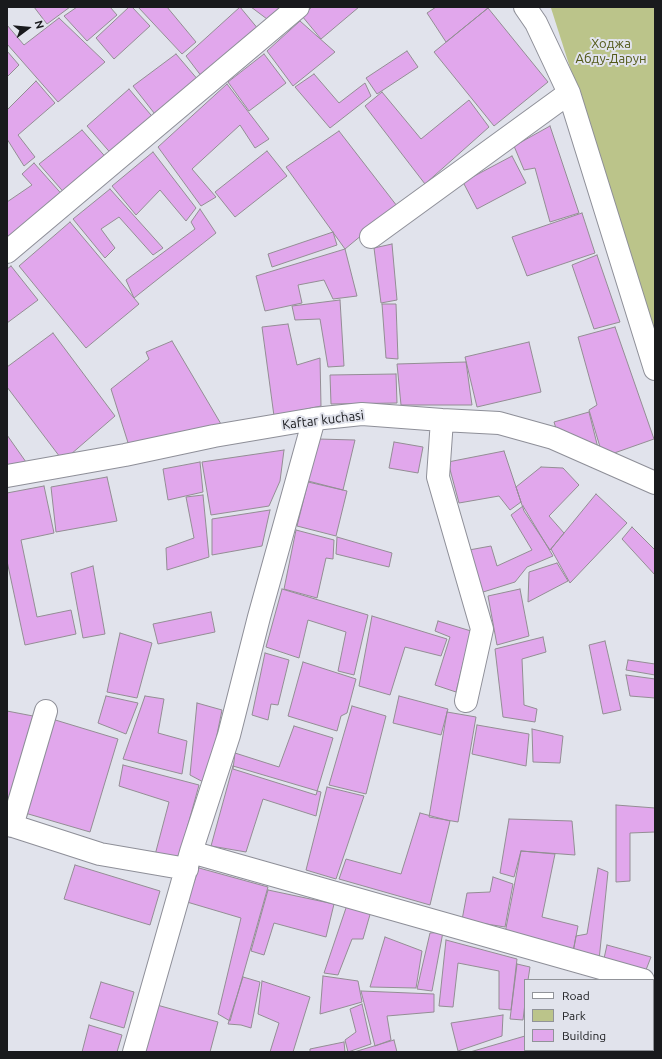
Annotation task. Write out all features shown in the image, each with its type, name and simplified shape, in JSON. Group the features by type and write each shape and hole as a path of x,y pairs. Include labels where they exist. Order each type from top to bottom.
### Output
{"street":[{"path":"7,252 298,7"},
{"path":"526,7 536,23 568,93 655,369"},
{"path":"371,237 568,93"},
{"name":"Kaftar kuchasi","path":"7,476 125,455 214,436 314,419 362,414 499,423 553,438 655,483"},
{"path":"134,1052 189,861 229,734 259,617 314,419"},
{"path":"442,420 438,477 482,629 466,701"},
{"path":"46,711 9,825 100,854 189,861 639,979"}],"green space":[{"name":"Ходжа Абду-Дарун","path":"655,7 655,334 551,8"}],"building":[{"path":"34,7 70,7 47,24"},
{"path":"77,7 110,7 117,15 87,41 64,16"},
{"path":"129,7 132,7 150,26 114,59 96,38"},
{"path":"138,7 167,7 196,42 182,54"},
{"path":"240,7 259,30 202,77 186,56"},
{"path":"251,7 281,7 267,19"},
{"path":"312,7 359,7 321,39 302,16"},
{"path":"436,7 488,8 446,42 427,13"},
{"path":"488,8 548,82 494,126 434,52"},
{"path":"59,18 105,62 58,102 7,44 7,25 24,45"},
{"path":"300,21 335,52 293,86 267,51"},
{"path":"7,51 19,65 7,77"},
{"path":"407,51 418,67 377,94 366,78"},
{"path":"176,54 199,81 158,118 133,86"},
{"path":"264,54 286,83 249,111 228,82"},
{"path":"314,74 339,103 365,83 371,96 330,128 295,87"},
{"path":"36,81 55,103 18,135 35,157 24,166 7,139 7,110"},
{"path":"227,84 269,139 255,148 240,125 192,169 216,197 201,206 158,147"},
{"path":"129,89 156,121 114,157 87,126"},
{"path":"382,92 421,139 469,100 489,127 425,184 365,106"},
{"path":"550,126 579,213 550,222 535,168 524,170 514,146"},
{"path":"82,130 109,161 67,196 39,164"},
{"path":"339,131 397,206 345,249 286,167"},
{"path":"267,151 287,176 235,217 215,192"},
{"path":"153,152 196,208 186,221 160,190 136,215 112,186"},
{"path":"512,156 526,183 477,209 463,182"},
{"path":"34,163 66,199 7,244 7,202 32,185 22,174"},
{"path":"110,189 163,248 153,255 119,217 101,229 115,248 105,258 73,219"},
{"path":"200,209 216,233 134,298 126,280 195,229 191,222"},
{"path":"582,213 595,253 527,276 512,237"},
{"path":"70,222 139,304 86,348 19,266"},
{"path":"333,232 337,245 272,267 268,254"},
{"path":"392,244 397,300 381,303 374,248"},
{"path":"345,249 357,296 333,299 324,280 298,285 302,303 265,311 256,276"},
{"path":"597,255 620,322 594,329 572,265"},
{"path":"11,266 38,300 7,323 7,269"},
{"path":"340,300 344,366 328,367 320,319 295,320 292,306"},
{"path":"382,304 396,304 398,359 386,358"},
{"path":"288,324 297,365 320,358 321,406 274,416 262,327"},
{"path":"615,327 654,439 603,457 589,410 597,405 578,337"},
{"path":"53,333 115,416 63,461 7,387 7,367"},
{"path":"172,341 221,424 130,449 111,389 149,359 146,352"},
{"path":"529,342 541,392 477,407 465,357"},
{"path":"466,362 472,405 401,405 397,364"},
{"path":"396,374 397,403 331,404 330,375"},
{"path":"589,412 598,448 559,438 554,422"},
{"path":"7,435 26,462 7,466"},
{"path":"318,439 355,440 343,490 308,481"},
{"path":"394,442 423,447 418,473 389,468"},
{"path":"284,450 280,481 269,506 211,515 202,462"},
{"path":"504,451 521,502 510,510 499,496 459,503 448,462"},
{"path":"200,462 203,492 168,500 163,469"},
{"path":"541,467 563,468 579,485 549,516 564,533 550,550 524,511 516,487"},
{"path":"107,477 117,521 56,532 51,487"},
{"path":"308,482 347,491 336,536 297,526"},
{"path":"44,486 54,533 21,540 37,617 71,610 76,634 25,645 7,561 7,493"},
{"path":"596,494 627,523 570,583 551,549"},
{"path":"203,495 209,557 167,570 166,548 194,538 186,497"},
{"path":"523,506 553,556 527,567 515,582 480,593 469,550 491,546 497,566 532,550 511,515"},
{"path":"270,510 262,546 212,555 212,519"},
{"path":"632,527 655,550 655,575 622,539"},
{"path":"296,530 334,540 333,559 326,558 317,598 284,589"},
{"path":"337,537 392,553 389,567 336,554"},
{"path":"557,563 568,581 528,602 529,572"},
{"path":"93,566 105,634 83,638 71,573"},
{"path":"282,589 368,615 354,675 338,671 346,632 308,620 299,658 266,647"},
{"path":"520,589 529,636 497,645 488,596"},
{"path":"211,612 215,632 158,644 153,624"},
{"path":"372,616 447,639 441,656 405,647 390,695 359,686"},
{"path":"438,621 471,631 456,692 435,685 450,637 435,631"},
{"path":"120,633 152,643 137,698 107,692"},
{"path":"543,637 546,652 522,659 524,705 537,709 535,722 503,717 495,649"},
{"path":"605,641 621,710 603,714 589,645"},
{"path":"265,653 289,660 278,705 271,704 268,720 252,715"},
{"path":"628,660 655,664 655,675 626,670"},
{"path":"303,662 356,679 347,713 341,716 337,731 288,716"},
{"path":"626,675 655,679 655,698 630,696"},
{"path":"106,696 138,703 126,734 98,723"},
{"path":"145,696 164,699 158,733 187,741 182,774 123,759"},
{"path":"399,696 448,709 441,735 393,723"},
{"path":"197,703 222,710 207,784 190,775"},
{"path":"352,706 386,716 366,794 329,785"},
{"path":"7,711 33,716 7,805"},
{"path":"447,712 476,717 458,822 429,817"},
{"path":"52,719 118,739 90,832 25,813"},
{"path":"477,725 529,734 526,766 472,754"},
{"path":"294,726 333,738 316,795 233,769 235,753 279,767"},
{"path":"532,729 563,736 560,763 533,762"},
{"path":"123,765 199,785 178,861 155,855 169,802 119,786"},
{"path":"233,766 321,792 316,816 263,799 246,852 211,846"},
{"path":"327,787 364,796 336,879 306,870"},
{"path":"616,805 655,808 655,832 630,833 630,881 616,882"},
{"path":"420,813 450,821 430,905 339,879 346,859 401,874"},
{"path":"509,819 572,821 575,855 521,851 514,877 500,873"},
{"path":"521,851 555,854 542,917 578,926 573,952 505,933"},
{"path":"75,865 160,891 150,925 64,899"},
{"path":"199,868 268,887 230,1021 218,1014 241,918 187,902"},
{"path":"598,868 608,872 599,960 573,952 576,936 587,934"},
{"path":"493,877 513,884 505,927 462,920 467,893 490,892"},
{"path":"268,890 334,904 326,937 274,923 264,955 251,951"},
{"path":"348,902 371,911 363,939 352,939 338,975 324,973"},
{"path":"443,932 432,991 417,989 430,933"},
{"path":"385,937 422,951 416,988 370,987"},
{"path":"446,940 517,959 511,1010 499,1009 499,971 458,963 453,1007 439,1006"},
{"path":"607,945 651,957 644,975 603,963"},
{"path":"517,964 530,967 528,979 524,979 523,1020 510,1019"},
{"path":"323,976 358,981 362,1002 320,1014"},
{"path":"243,977 260,982 251,1028 241,1025 228,1024"},
{"path":"262,981 310,997 293,1052 270,1052 279,1023 258,1014"},
{"path":"101,982 134,992 124,1028 90,1018"},
{"path":"361,991 434,994 434,1012 387,1016 391,1040 375,1046"},
{"path":"362,1004 371,1044 348,1052 345,1040 356,1032 350,1009"},
{"path":"157,1005 218,1022 210,1052 144,1052"},
{"path":"503,1015 502,1036 458,1051 451,1023"},
{"path":"89,1025 122,1035 117,1052 82,1052"},
{"path":"524,1036 524,1051 531,1051 529,1052 470,1052"},
{"path":"394,1040 397,1052 354,1052"},
{"path":"344,1042 345,1052 310,1052 310,1049"},
{"path":"540,1051 580,1051 580,1052"}]}
